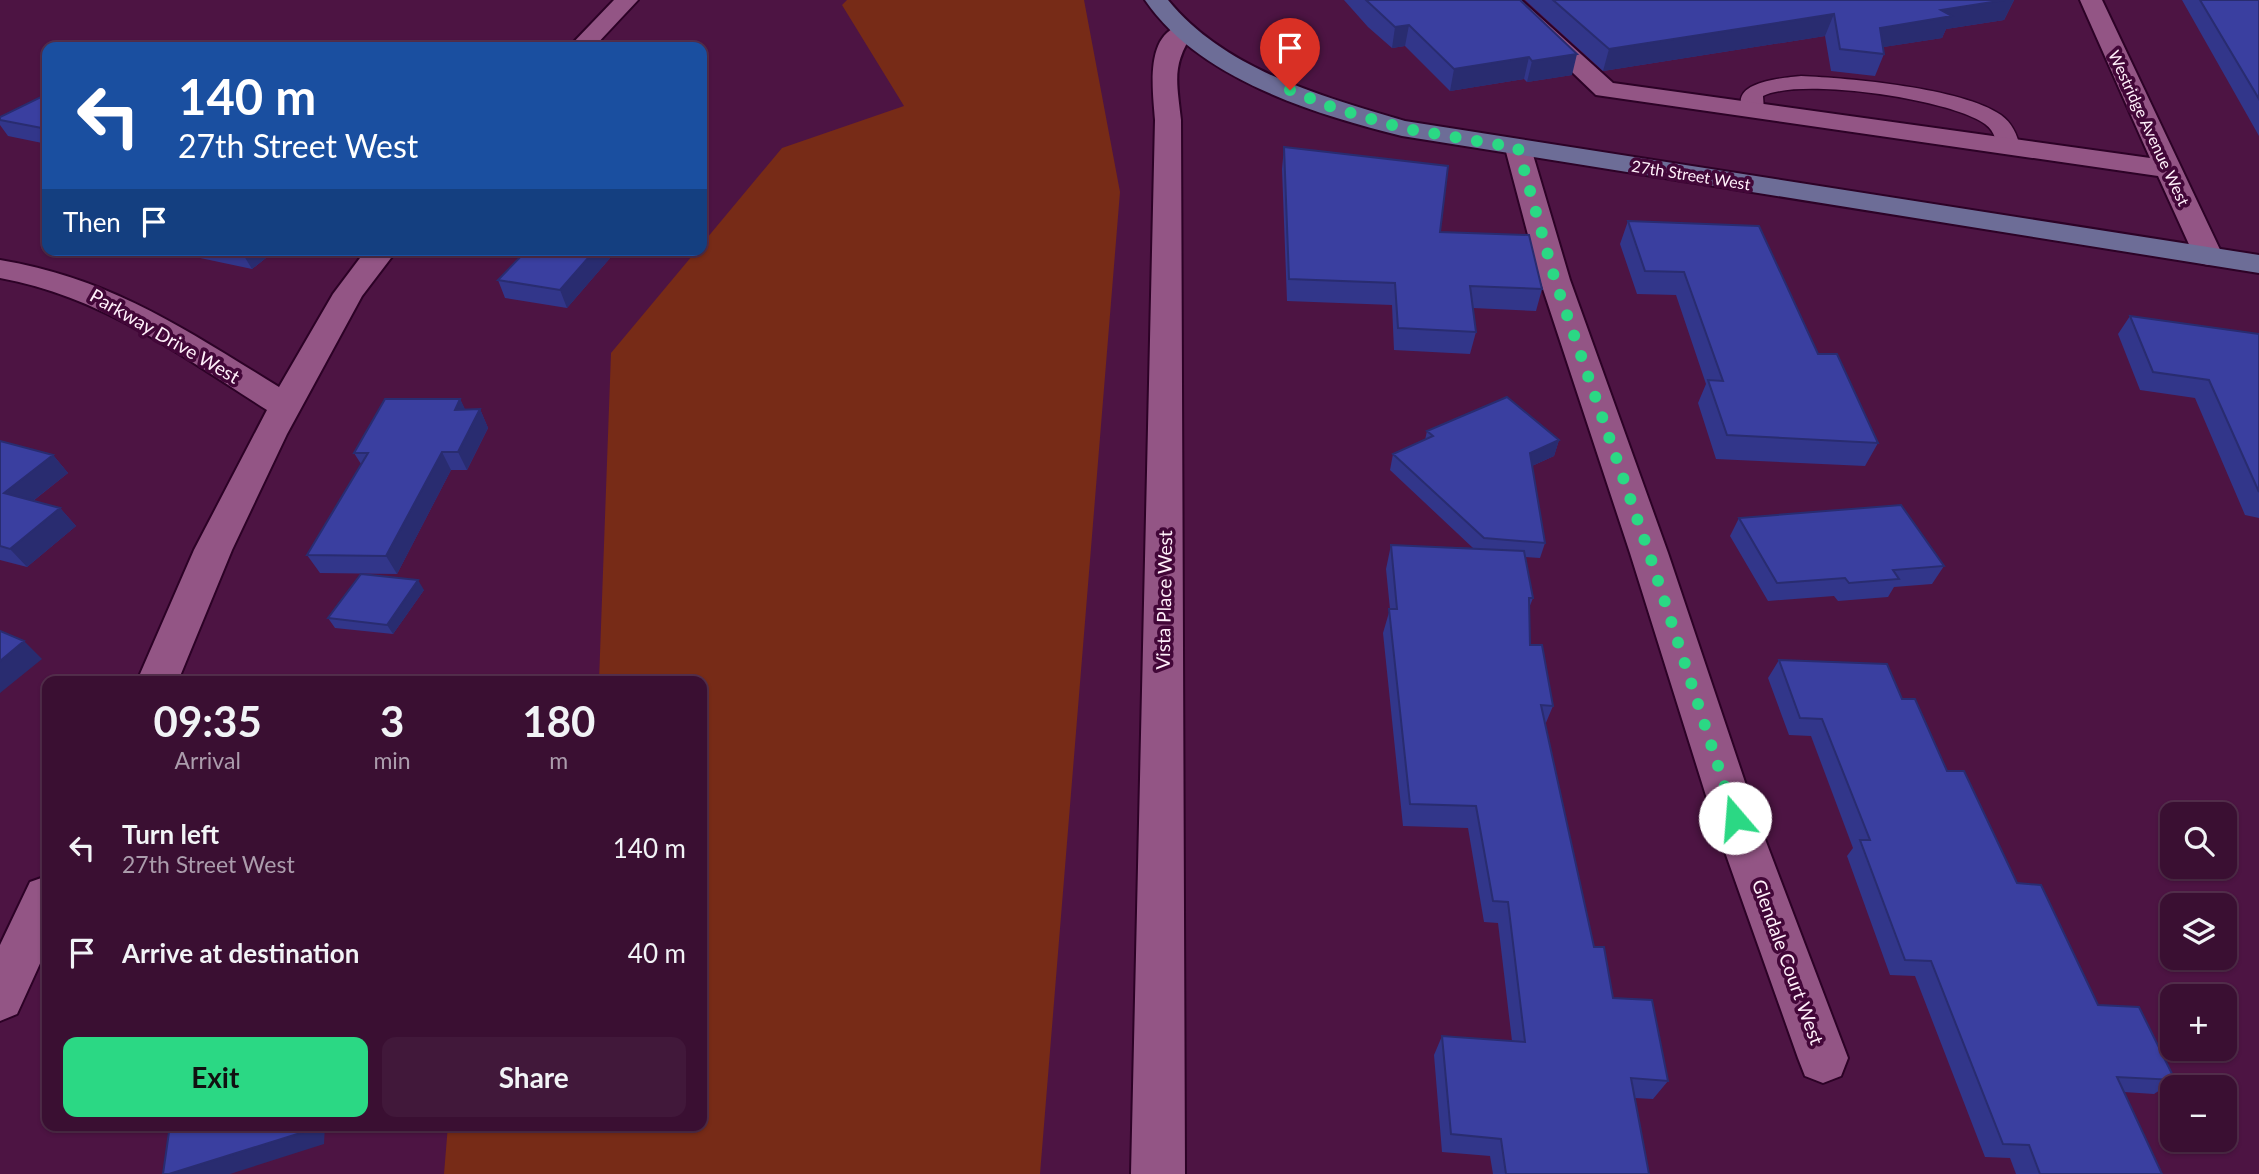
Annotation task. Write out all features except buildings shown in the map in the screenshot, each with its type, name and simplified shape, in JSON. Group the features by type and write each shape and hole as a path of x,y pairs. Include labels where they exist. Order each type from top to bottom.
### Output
{"street":[{"path":"586,42 626,0"},
{"name":"27th Street West","path":"1156,0 1166,16 1182,32 1259,77 1334,108 1402,128 2259,264"},
{"path":"1508,0 1605,90 2168,169"},
{"name":"Westridge Avenue West","path":"2091,0 2208,257"},
{"name":"Vista Place West","path":"1158,1174 1168,120 1165,81 1167,51 1182,32"},
{"name":"Glendale Court West","path":"1518,148 1555,280 1645,540 1735,818 1823,1058"},
{"path":"159,676 213,550 285,406 348,294 378,256"},
{"name":"Parkway Drive West","path":"0,269 29,272 88,291 148,323 285,406"},
{"path":"0,997 42,908"}],"lane":[{"path":"1752,111 1755,91 1776,83 1794,81 1824,82 1910,94 1961,104 1990,118 2006,132 2009,147"}],"shaded area":[{"path":"847,0 1084,0 1120,192 1040,1174 444,1174 448,1131 707,1131 707,676 599,676 611,353 692,256 707,256 707,238 782,148 904,106 842,5"}],"route":[{"path":"1290,90 1334,108 1402,128 1518,148 1555,280 1649,553 1735,818"}]}
